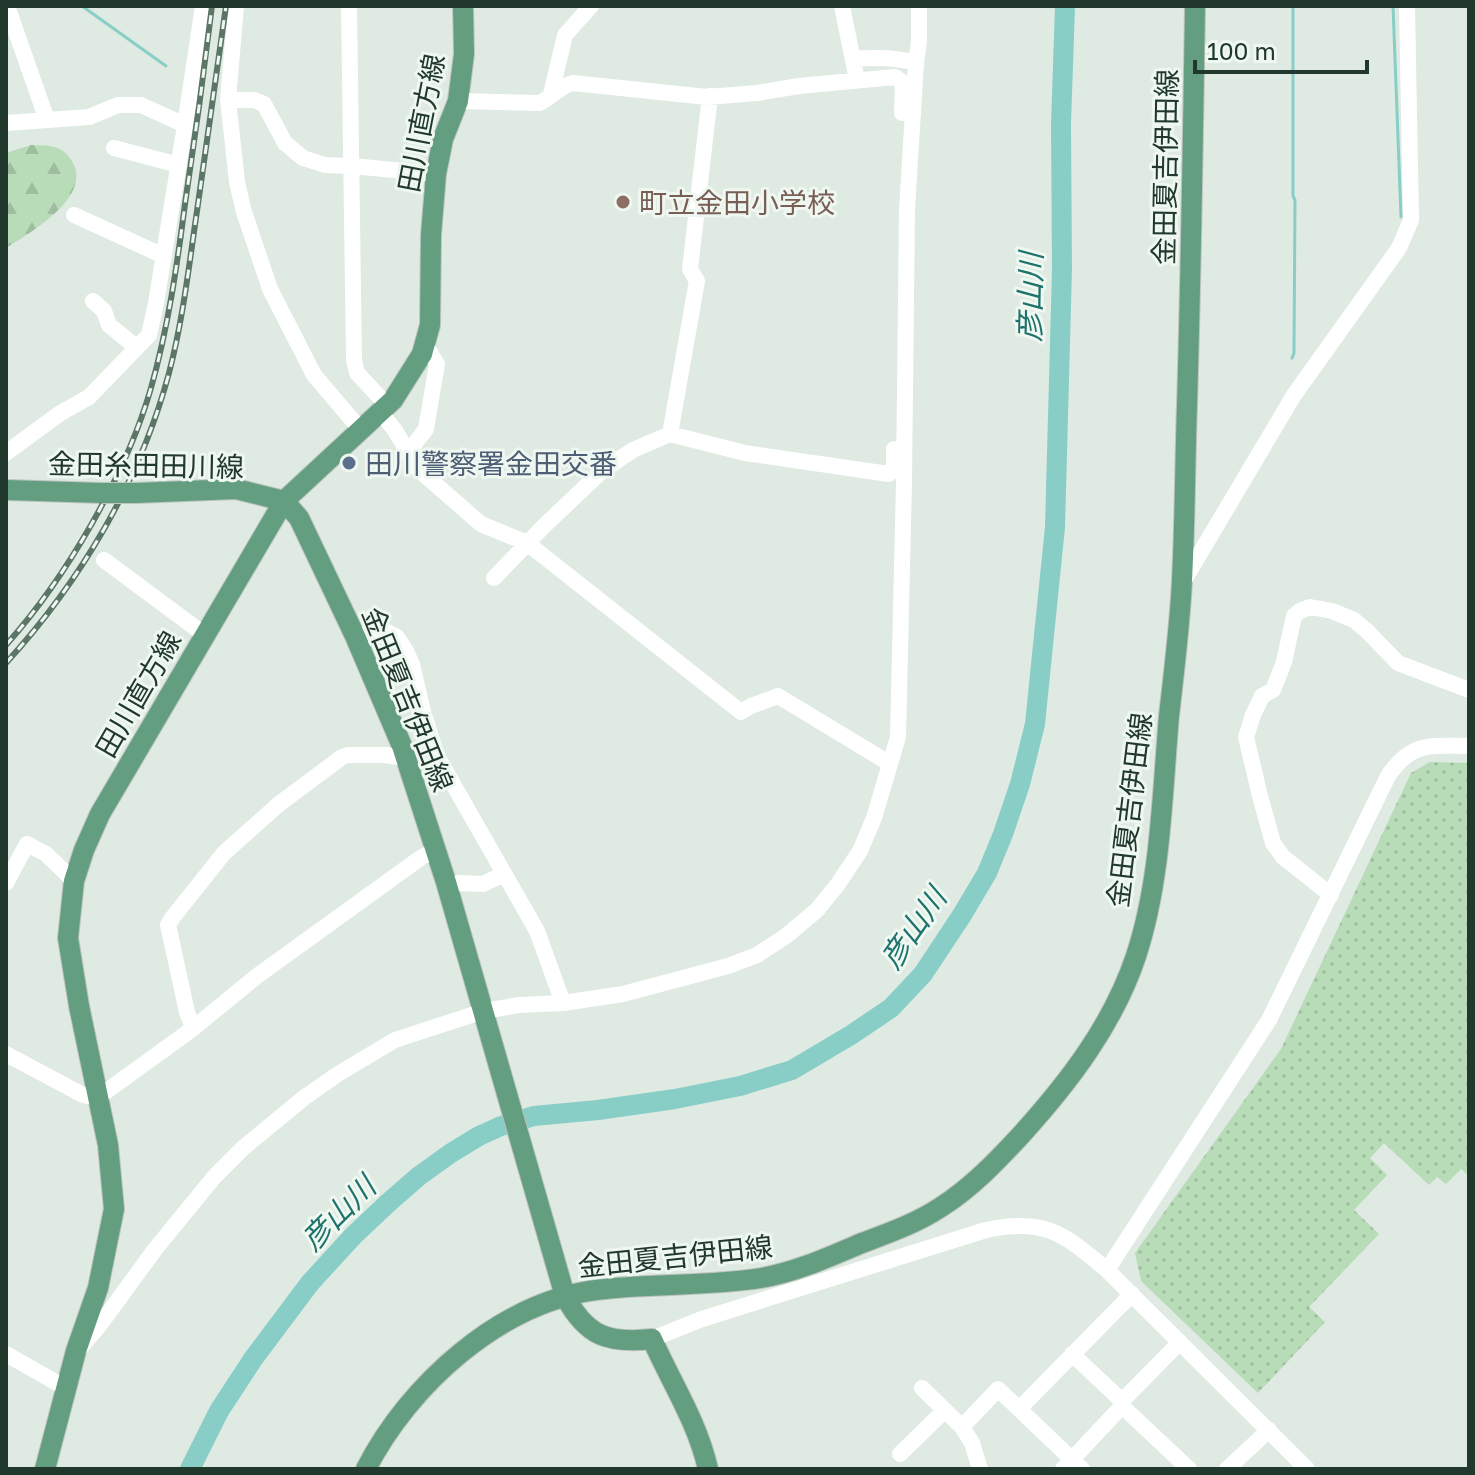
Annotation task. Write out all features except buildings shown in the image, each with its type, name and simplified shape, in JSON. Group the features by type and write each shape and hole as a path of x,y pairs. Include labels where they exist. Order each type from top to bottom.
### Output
{"main road":[{"name":"田川直方線","path":"45,1469 76,1351 98,1288 114,1209 108,1145 68,938 74,881 100,814 284,501 393,400 422,354 430,325 431,235 436,174 443,139 458,101 464,54 463,6"},
{"name":"金田夏吉伊田線","path":"366,1469 382,1438 425,1384 497,1327 563,1288 599,1290 766,1277 795,1270 914,1223 943,1206 1001,1157 1051,1102 1101,1031 1135,957 1154,874 1182,583 1195,6"},
{"name":"金田糸田田川線","path":"6,490 136,493 236,489 284,501"},
{"name":"金田夏吉伊田線","path":"284,501 299,518 355,636 405,758 447,886 563,1288 575,1314 589,1328 607,1338 630,1342 652,1339"},
{"path":"652,1339 672,1384 690,1413 702,1441 708,1469"}],"street":[{"path":"7,6 47,120"},
{"path":"6,453 59,414 89,397 149,335 203,6"},
{"path":"236,6 228,100 237,182 244,212 270,289 314,375 360,429"},
{"path":"349,6 354,360 357,373 384,408 419,470 481,524 527,543 741,712 778,696 889,763"},
{"path":"551,94 565,35 591,6"},
{"path":"842,6 857,80"},
{"path":"494,578 603,470 633,450 670,434 745,453 889,474 894,468 919,6"},
{"path":"1182,583 1294,395 1399,248 1411,220 1407,6"},
{"path":"853,59 868,57 916,63"},
{"path":"76,1351 99,1326 156,1248 215,1176 243,1148 338,1074 395,1040 519,1005 563,1003 623,994 728,966 757,955 817,910 860,851 874,818 898,737 903,83 895,77 710,96 573,83 539,103 458,101"},
{"path":"670,434 697,281 690,269 710,96"},
{"path":"228,100 254,100 264,104 285,143 303,158 325,165 436,174"},
{"path":"6,123 89,117 118,105 141,105 185,125"},
{"path":"114,148 179,165"},
{"path":"74,215 164,256"},
{"path":"93,301 104,311 109,325 136,347"},
{"path":"407,450 426,429 437,364 425,344"},
{"path":"104,560 205,635"},
{"path":"1331,895 1283,857 1273,843 1246,737 1262,696 1273,690 1284,662 1294,616 1310,607 1354,620 1398,663 1469,690"},
{"path":"355,636 387,632 402,644 412,664 437,756 537,931 563,1003"},
{"path":"1107,1270 1269,1020 1388,776 1398,762 1422,747 1469,746"},
{"path":"193,1028 168,925 173,917 224,853 279,804 342,757 385,755 405,758"},
{"path":"6,883 27,844 46,854 74,881"},
{"path":"6,1054 83,1095 97,1098 193,1028 257,976 434,850"},
{"path":"447,886 483,884 504,874"},
{"path":"652,1339 754,1302 986,1230 1009,1225 1031,1225 1073,1241 1107,1270 1307,1469"},
{"path":"1019,1409 1132,1294"},
{"path":"962,1427 998,1389 1073,1466 1122,1403 1180,1342"},
{"path":"6,1354 66,1388"},
{"path":"1072,1354 1189,1469"},
{"path":"922,1388 962,1427 972,1443 980,1469"},
{"path":"900,1454 945,1410"},
{"path":"1227,1469 1269,1430"}],"green space":[{"path":"31,145 50,146 66,153 74,165 76,178 73,190 55,214 6,248 6,153"},
{"path":"1430,762 1469,763 1469,1176 1461,1169 1446,1184 1437,1177 1429,1185 1384,1143 1370,1158 1387,1175 1354,1210 1379,1234 1309,1307 1325,1322 1258,1393 1141,1281 1135,1253 1281,1049 1411,773"}],"waterway":[{"path":"82,6 166,66"},
{"name":"彦山川","path":"190,1469 219,1411 253,1359 310,1283 388,1203 451,1153 501,1126 534,1116 675,1099 740,1086 792,1070 891,1008 923,974 962,915 987,873 1003,834 1035,724 1055,527 1065,6"},
{"path":"1292,358 1295,200 1293,6"},
{"path":"1393,6 1401,217"}],"railway":[{"path":"6,645 50,589 92,524 126,455 151,388 175,274 212,6"},
{"path":"6,663 59,598 105,528 142,452 157,413 182,313 226,6"}],"place":[{"name":"町立金田小学校","path":"623,202"},
{"name":"田川警察署金田交番","path":"349,463"}]}
